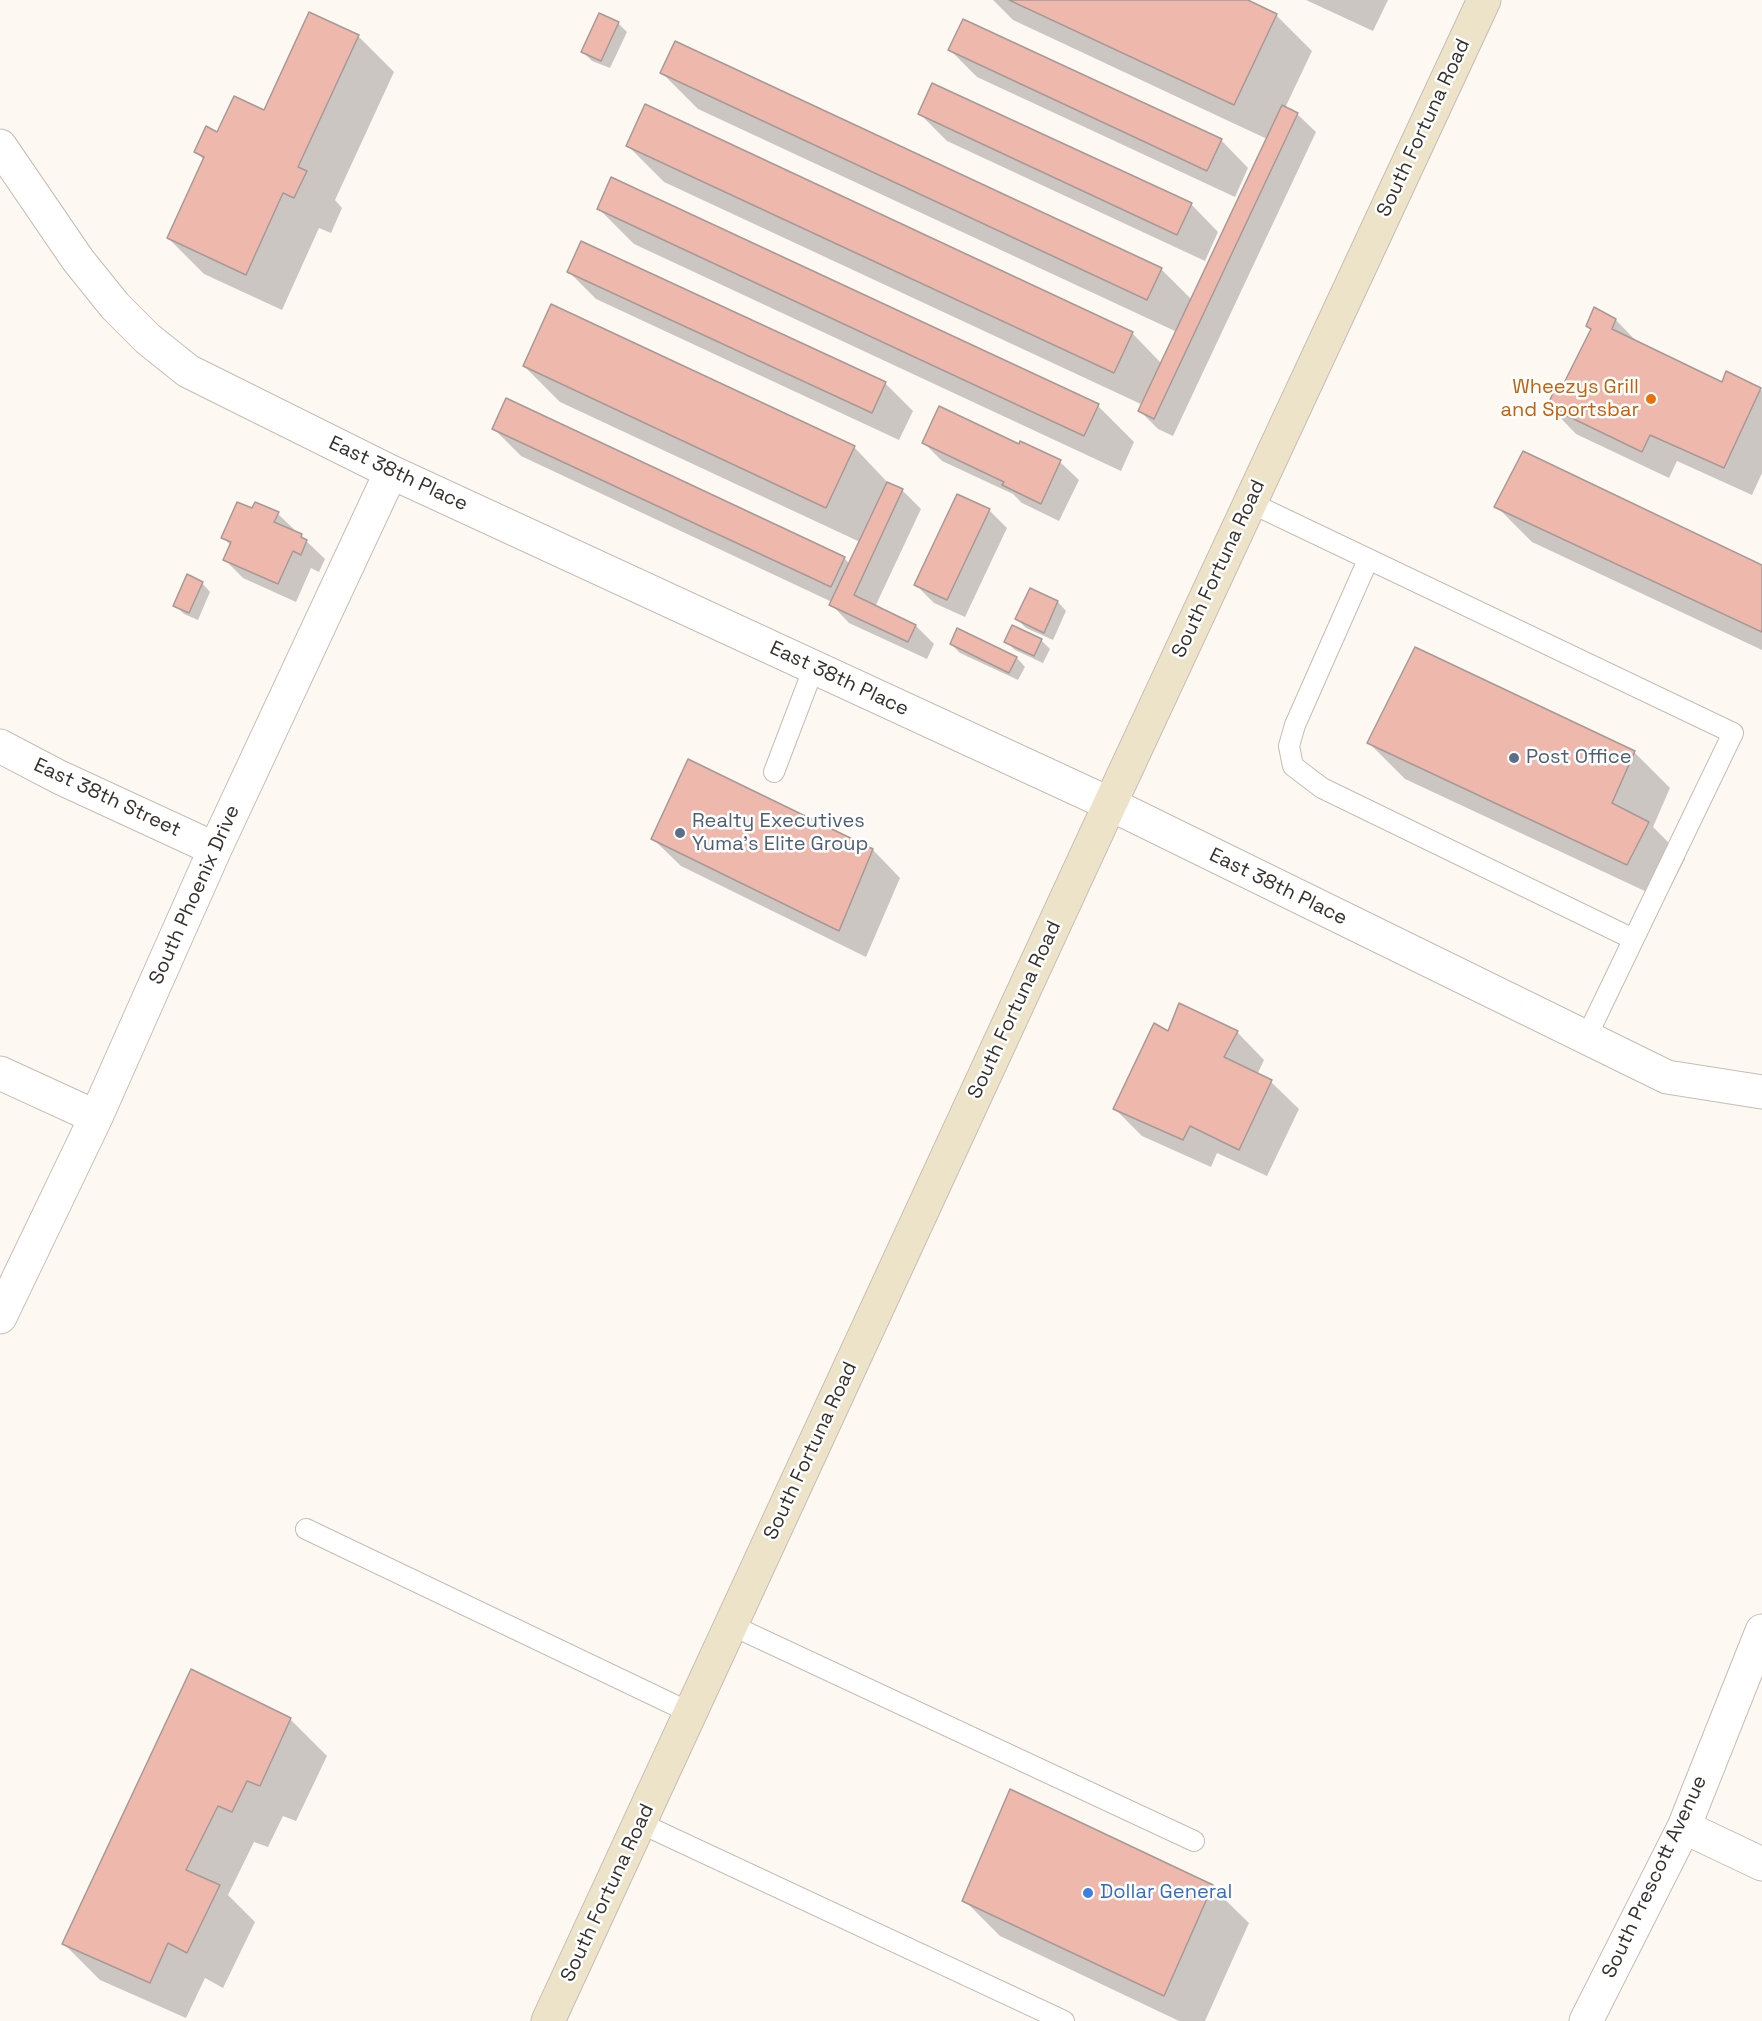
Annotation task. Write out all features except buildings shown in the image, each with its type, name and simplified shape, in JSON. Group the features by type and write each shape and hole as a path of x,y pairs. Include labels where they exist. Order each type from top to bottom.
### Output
{"main road":[{"name":"South Fortuna Road","path":"548,2021 1484,0"}],"street":[{"name":"East 38th Place","path":"0,146 78,260 115,306 148,339 188,371 391,472 1110,804 1667,1077 1762,1092"},
{"name":"South Phoenix Drive","path":"0,1317 96,1117 215,849 391,472"},
{"name":"East 38th Street","path":"0,746 59,777 215,849"},
{"path":"0,1073 96,1117"},
{"name":"South Prescott Avenue","path":"1586,2021 1684,1827 1762,1630"},
{"path":"1684,1827 1762,1864"}],"lane":[{"path":"1251,503 1732,733 1586,1038"},
{"path":"1368,560 1296,725 1289,746 1293,766 1322,788 1633,939"},
{"path":"774,772 814,668"},
{"path":"306,1529 691,1713"},
{"path":"731,1625 1194,1842"},
{"path":"640,1823 1064,2021"}],"place":[{"name":"Wheezys Grill and Sportsbar","path":"1651,399"},
{"name":"Post Office","path":"1514,758"},
{"name":"Realty Executives Yuma's Elite Group","path":"680,833"},
{"name":"Dollar General","path":"1088,1893"}]}
